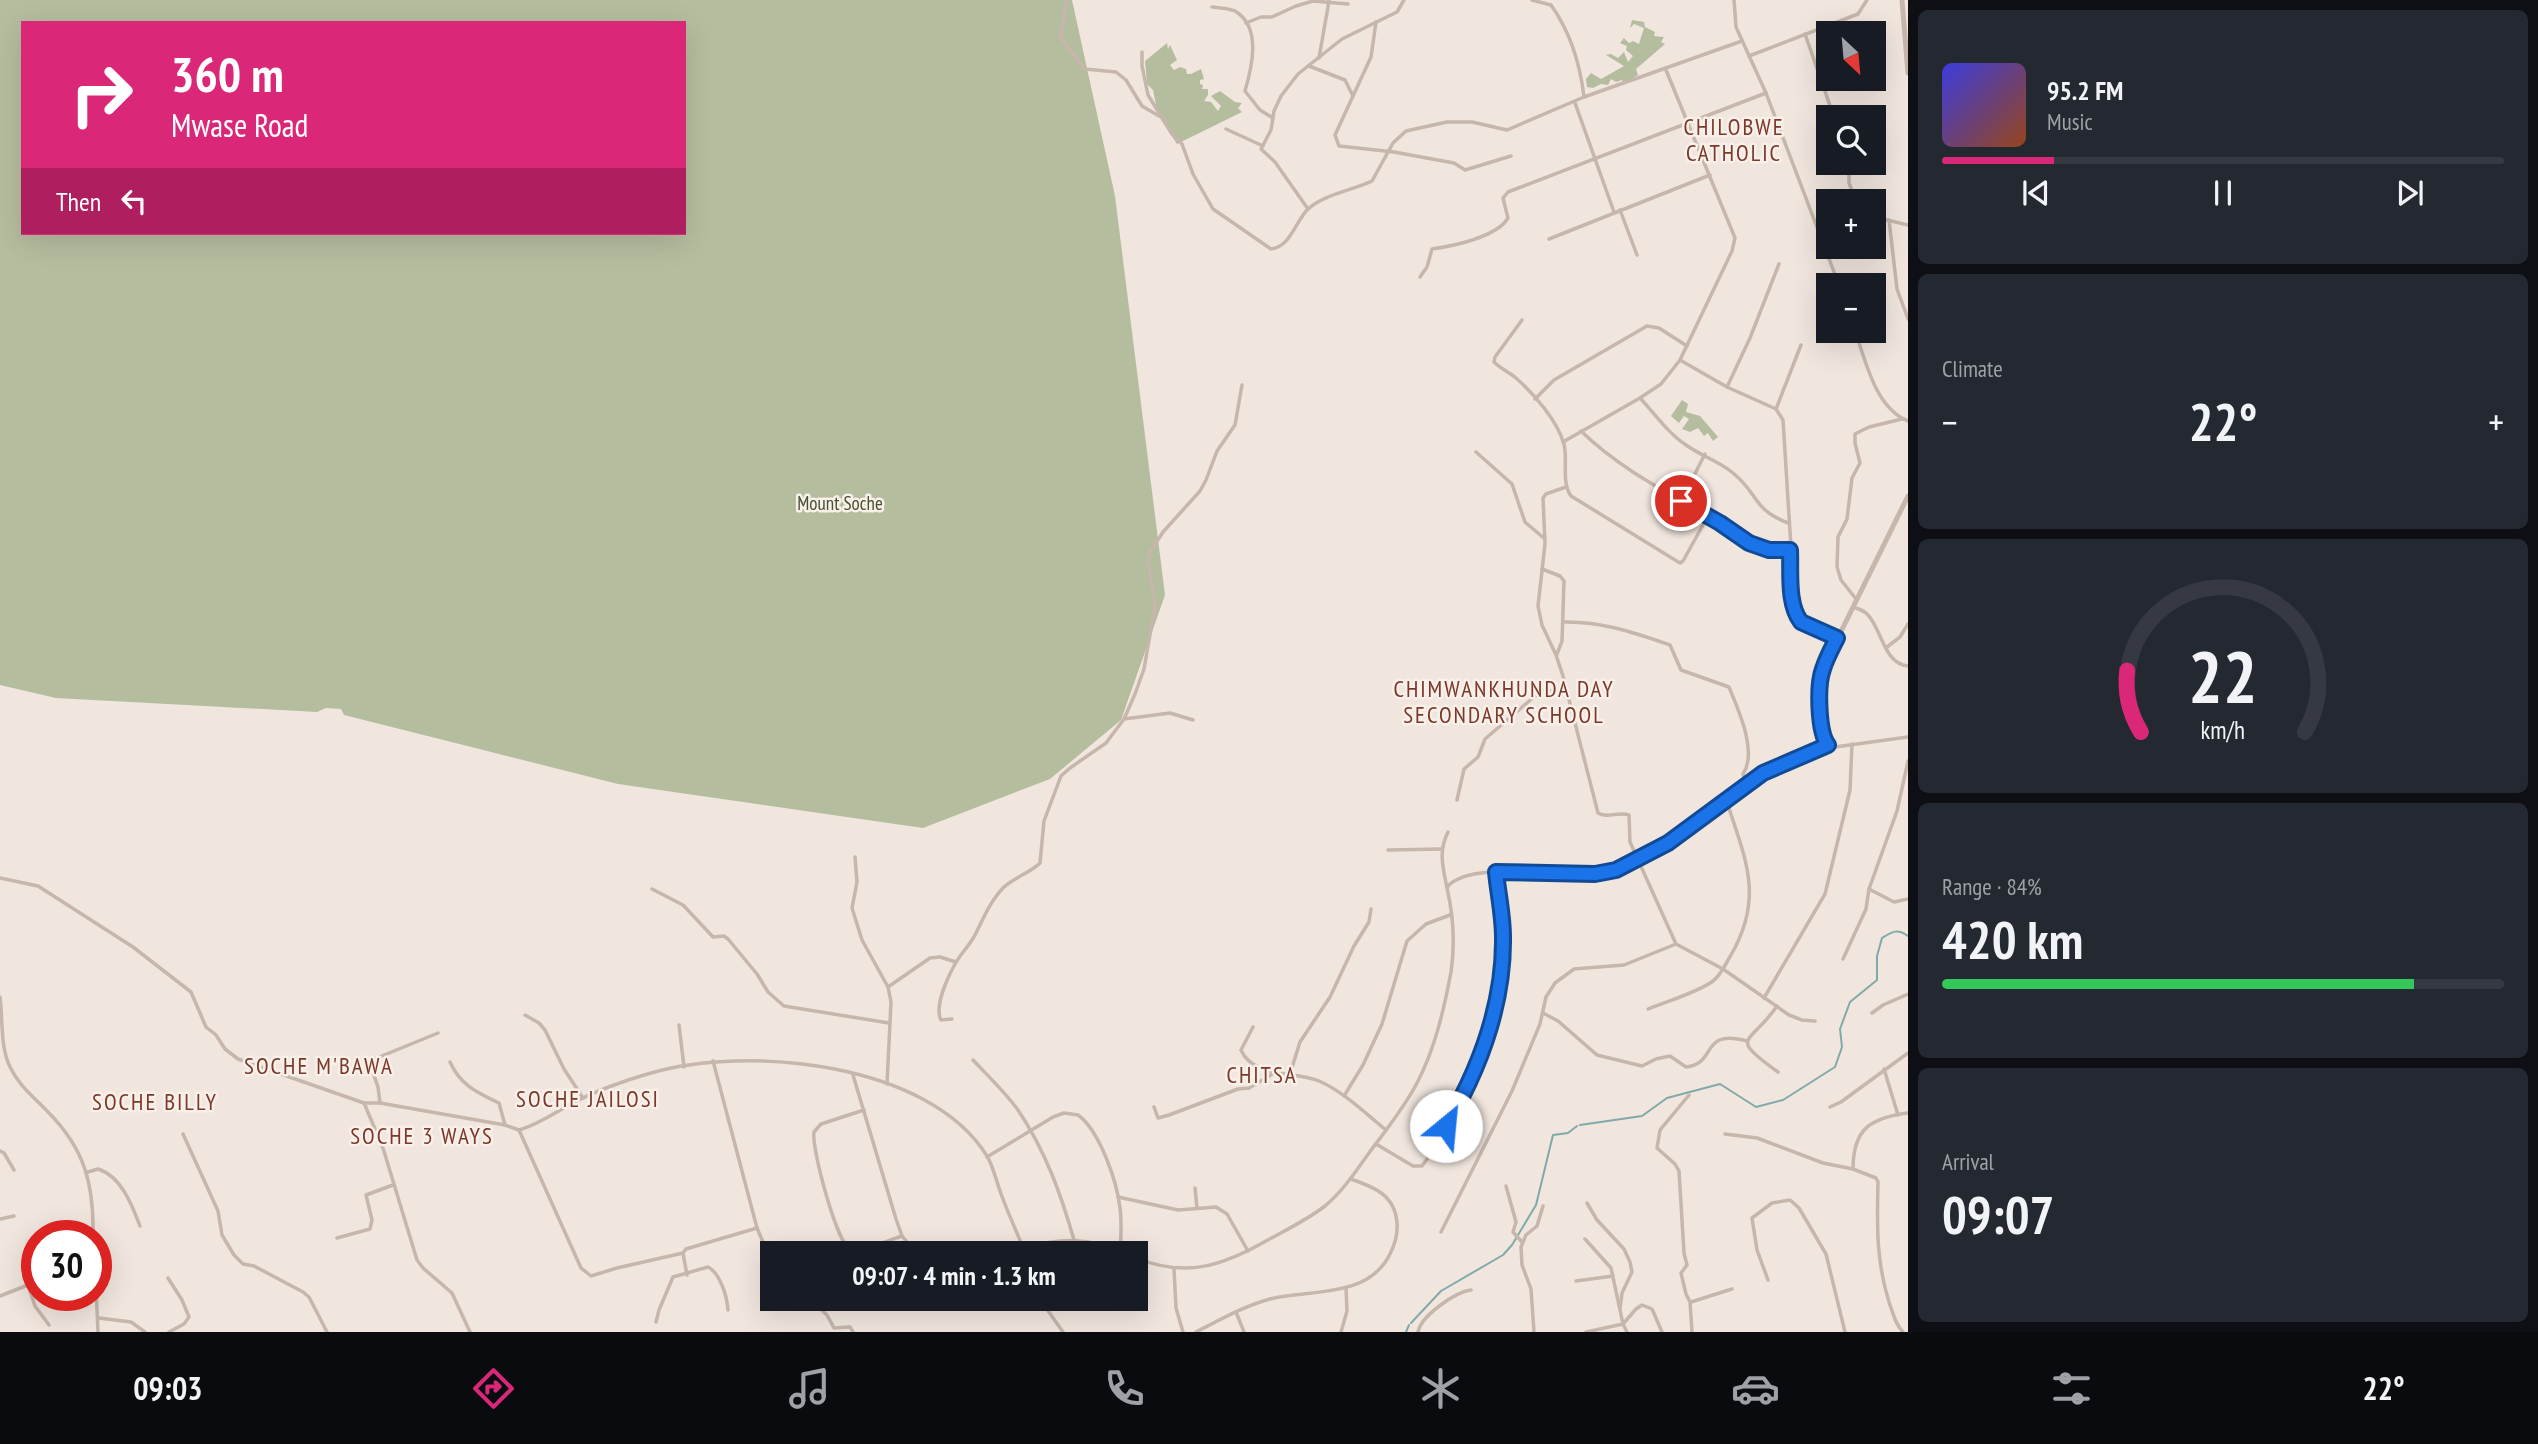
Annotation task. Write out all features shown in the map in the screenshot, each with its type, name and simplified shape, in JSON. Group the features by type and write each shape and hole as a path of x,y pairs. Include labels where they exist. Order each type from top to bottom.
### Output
{"street":[{"path":"1067,0 1060,37 1083,67 1116,72 1126,80 1142,106 1161,117"},
{"path":"1308,209 1275,162 1263,152 1281,96 1298,74 1342,39 1397,12 1404,0"},
{"path":"1532,0 1551,2 1566,28 1580,67 1584,97"},
{"path":"1734,0 1736,24 1742,41 1766,93 1816,225"},
{"path":"1749,56 1858,14 1867,0"},
{"path":"1246,23 1261,17 1272,17 1313,1 1348,4"},
{"path":"1318,58 1329,1"},
{"path":"1904,2 1908,74"},
{"path":"1212,6 1234,10 1246,23 1253,44 1245,91 1260,110 1273,118"},
{"path":"1376,22 1374,49 1354,98 1337,129 1337,143 1343,147 1394,152 1454,163 1465,170 1511,156"},
{"path":"1805,34 1830,105"},
{"path":"1142,52 1148,95 1181,144 1213,209 1266,247 1276,249 1282,246 1308,209 1333,195 1372,181 1399,136 1418,127 1464,122 1504,131 1584,97 1742,41"},
{"path":"1309,66 1345,80 1354,98"},
{"path":"1563,442 1661,384 1680,360 1734,243 1733,231 1666,70"},
{"path":"1420,277 1427,267 1432,249 1471,240 1504,225 1508,218 1504,194 1594,157 1689,124 1766,93"},
{"path":"1575,103 1614,212"},
{"path":"1226,129 1263,146"},
{"path":"1549,239 1710,175"},
{"path":"1620,210 1637,255"},
{"path":"1908,225 1886,220 1897,289 1908,319"},
{"path":"1727,387 1750,338 1779,264"},
{"path":"1522,320 1494,362 1518,380 1552,421 1563,442 1566,487 1574,499 1680,563 1708,516"},
{"path":"1535,399 1554,380 1647,326 1659,328 1687,346"},
{"path":"1860,343 1882,398 1895,414 1908,421"},
{"path":"1776,409 1801,345"},
{"path":"1680,360 1727,387 1776,409 1783,420 1792,585 1797,617 1801,622 1837,638"},
{"path":"952,1019 941,1020 939,1014 943,992 956,962 967,949 982,919 1001,891 1015,878 1040,863 1044,821 1061,776 1106,743 1124,719 1140,681 1153,622 1155,595 1148,561 1150,552 1163,531 1200,491 1217,451 1236,425 1242,385"},
{"path":"1640,398 1678,439 1741,479 1766,513 1788,523"},
{"path":"1857,599 1841,580 1837,567 1838,537 1847,519 1852,478 1860,463 1855,434 1869,427 1902,419"},
{"path":"1581,431 1624,467 1749,543 1769,550 1790,550"},
{"path":"1476,452 1512,484 1525,522 1545,539"},
{"path":"1681,501 1705,454"},
{"path":"1566,487 1543,496 1545,539 1538,606 1544,632 1556,655 1598,813 1609,816 1628,813 1629,835 1676,944 1723,969 1797,1019 1815,1021"},
{"path":"1828,745 1822,733 1820,684 1823,668 1908,496"},
{"path":"1542,569 1564,581 1562,640 1556,655"},
{"path":"1853,607 1867,614 1897,663 1908,666"},
{"path":"1563,622 1604,625 1670,645 1681,670 1728,687 1742,717 1743,732 1748,743 1747,767 1743,774 1746,784"},
{"path":"1886,647 1900,637 1908,624"},
{"path":"1457,800 1464,769 1478,757 1487,737 1542,690 1566,692"},
{"path":"1124,719 1170,713 1193,720"},
{"path":"1447,887 1466,876 1496,872 1595,874 1616,870 1668,843 1746,784 1775,767 1828,745 1835,747 1908,737"},
{"path":"1764,998 1825,894 1850,790 1852,744"},
{"path":"1843,959 1863,918 1869,889 1897,811 1908,761"},
{"path":"1648,1009 1712,982 1723,969 1746,924 1751,890 1746,861 1726,799"},
{"path":"1148,1261 1174,1268 1223,1263 1248,1251 1324,1206 1350,1179 1386,1130 1418,1081 1439,1024 1453,953 1447,887 1441,868 1442,849 1448,832"},
{"path":"1388,850 1442,849"},
{"path":"855,857 857,882 852,908 862,940 888,987 891,1002 887,1084"},
{"path":"1376,1144 1413,1166 1422,1166 1457,1108 1473,1073 1488,1038 1502,964 1503,932 1496,872"},
{"path":"0,878 38,886 133,947 191,992 204,1025 225,1049 238,1059 364,1103 380,1103 505,1125 519,1130 581,1268 591,1276 683,1253 686,1249 757,1228"},
{"path":"652,889 683,905 713,937 724,936 728,939 758,974 768,992 784,1006 890,1023"},
{"path":"1869,889 1895,902 1908,899"},
{"path":"1290,1074 1300,1042 1330,997 1354,946 1369,922 1371,909"},
{"path":"1344,1096 1363,1065 1382,1024 1407,941 1426,924 1450,915"},
{"path":"1441,1232 1513,1091 1543,1013 1546,997 1555,983 1574,969 1624,965 1676,944"},
{"path":"888,987 930,958 940,957 956,962"},
{"path":"1872,1013 1908,994"},
{"path":"0,997 2,1049 19,1082 60,1124 78,1149 88,1172 93,1220"},
{"path":"1777,1006 1747,1041 1748,1049 1778,1072"},
{"path":"1543,1013 1558,1021 1597,1055 1642,1066 1670,1056 1686,1068 1691,1067 1699,1063 1721,1038 1747,1041"},
{"path":"526,1015 545,1030 564,1069 583,1098"},
{"path":"679,1025 684,1067"},
{"path":"1253,1027 1241,1052 1259,1067 1274,1073 1319,1081 1344,1096 1386,1130"},
{"path":"380,1103 370,1064 372,1060 438,1033"},
{"path":"1830,1107 1841,1102 1908,1052"},
{"path":"973,1060 1009,1099 1031,1129 1058,1187 1074,1240"},
{"path":"519,1130 583,1098 652,1073 713,1061 785,1061 853,1075 909,1091 956,1122 987,1157 1019,1241"},
{"path":"713,1061 763,1241"},
{"path":"450,1062 466,1086 484,1098 499,1103 505,1125"},
{"path":"1884,1069 1898,1115"},
{"path":"1154,1107 1158,1118 1238,1089 1249,1088 1274,1073"},
{"path":"853,1075 902,1236 906,1241"},
{"path":"1689,1095 1660,1130 1657,1147 1679,1171 1687,1265 1681,1273 1690,1303 1692,1332"},
{"path":"364,1103 383,1148 417,1260 450,1290 461,1308 470,1332"},
{"path":"864,1110 821,1124 814,1132 817,1160 837,1228 849,1249 858,1250 902,1236"},
{"path":"987,1157 1031,1129 1064,1113 1083,1118 1096,1136 1118,1197 1120,1241"},
{"path":"1853,1169 1854,1146 1861,1131 1874,1123 1908,1113"},
{"path":"183,1134 218,1211 222,1235 234,1255 243,1264 254,1266 303,1292 309,1297 327,1332"},
{"path":"1725,1134 1749,1135 1823,1163 1872,1175 1878,1180 1877,1242 1880,1267 1897,1324 1903,1332"},
{"path":"0,1151 14,1170"},
{"path":"88,1172 98,1168 109,1174 127,1196 139,1226"},
{"path":"1196,1332 1236,1312 1269,1300 1346,1288 1373,1276 1382,1267 1395,1242 1396,1214 1384,1193 1350,1179"},
{"path":"337,1238 370,1229 372,1220 366,1195 393,1185"},
{"path":"1506,1186 1516,1222 1513,1232 1522,1242 1522,1265 1531,1289 1534,1332"},
{"path":"1195,1188 1197,1208"},
{"path":"1118,1197 1167,1209 1216,1208 1227,1214 1248,1251"},
{"path":"1768,1280 1757,1250 1752,1218 1772,1203 1790,1200 1799,1208 1826,1254 1844,1332"},
{"path":"1587,1203 1597,1220 1624,1249 1629,1262 1632,1272 1622,1293 1620,1308"},
{"path":"1522,1242 1538,1226 1543,1206"},
{"path":"0,1219 14,1216"},
{"path":"1585,1239 1605,1261 1613,1276 1627,1332"},
{"path":"1065,1241 1088,1241"},
{"path":"683,1253 687,1275"},
{"path":"656,1322 669,1281 673,1277 708,1267 712,1268 723,1289 728,1310"},
{"path":"1174,1268 1176,1308 1183,1332"},
{"path":"1576,1281 1613,1276"},
{"path":"168,1278 189,1317 184,1324 169,1332"},
{"path":"0,1296 28,1286 34,1304 49,1325"},
{"path":"1341,1332 1347,1311 1346,1288"},
{"path":"1690,1303 1732,1289"},
{"path":"1418,1332 1424,1319 1462,1291 1471,1290"},
{"path":"1586,1332 1623,1324 1636,1309 1646,1305 1653,1310 1662,1332"},
{"path":"98,1311 98,1332"},
{"path":"823,1311 834,1328 850,1327 853,1332"},
{"path":"1048,1311 1063,1332"},
{"path":"1236,1312 1244,1332"},
{"path":"99,1318 131,1322 145,1332"}],"green space":[{"name":"Mount Soche","path":"0,0 1072,0 1115,196 1165,595 1121,720 1050,779 923,828 618,784 344,715 341,709 326,708 317,712 56,698 0,685"},
{"path":"1632,20 1644,22 1645,27 1655,32 1654,36 1664,37 1661,42 1665,44 1636,69 1638,75 1624,83 1622,80 1616,82 1611,79 1608,85 1587,87 1586,79 1591,73 1601,79 1624,66 1606,55 1611,54 1618,58 1624,52 1628,62 1633,56 1626,50 1627,46 1620,43 1624,38 1629,43 1633,41 1639,44 1644,28 1634,24 1630,28"},
{"path":"1167,43 1168,49 1170,45 1177,60 1170,65 1174,70 1180,67 1186,69 1187,74 1191,74 1201,69 1204,79 1200,80 1200,84 1203,85 1202,89 1208,89 1204,101 1211,102 1218,111 1221,106 1211,96 1220,91 1235,102 1242,103 1238,108 1242,112 1177,144 1158,115 1153,90 1147,84 1145,61"},
{"path":"1682,400 1688,404 1686,412 1700,416 1718,437 1713,441 1708,433 1704,436 1698,428 1690,432 1682,429 1689,419 1684,416 1679,423 1671,416"}],"waterway":[{"path":"1580,1125 1642,1116 1667,1098 1720,1084 1756,1107 1783,1100 1835,1067 1842,1047 1840,1029 1850,1002 1877,980 1877,956 1882,938 1895,932 1908,936"},
{"path":"1411,1323 1441,1291 1503,1255 1512,1245 1536,1205 1553,1135 1568,1133 1577,1126"},
{"path":"1406,1332 1409,1325"}],"district":[{"name":"CHILOBWE CATHOLIC","path":"1734,140"},
{"name":"CHIMWANKHUNDA DAY SECONDARY SCHOOL","path":"1504,702"},
{"name":"SOCHE M'BAWA","path":"319,1066"},
{"name":"CHITSA","path":"1262,1075"},
{"name":"SOCHE JAILOSI","path":"588,1099"},
{"name":"SOCHE BILLY","path":"155,1102"},
{"name":"SOCHE 3 WAYS","path":"422,1136"}],"route":[{"path":"1446,1126 1457,1108 1488,1038 1497,998 1503,932 1496,872 1595,874 1616,870 1668,843 1751,780 1828,745 1822,733 1820,684 1823,668 1837,638 1809,627 1797,617 1790,550 1769,550 1749,543 1681,501"}]}
